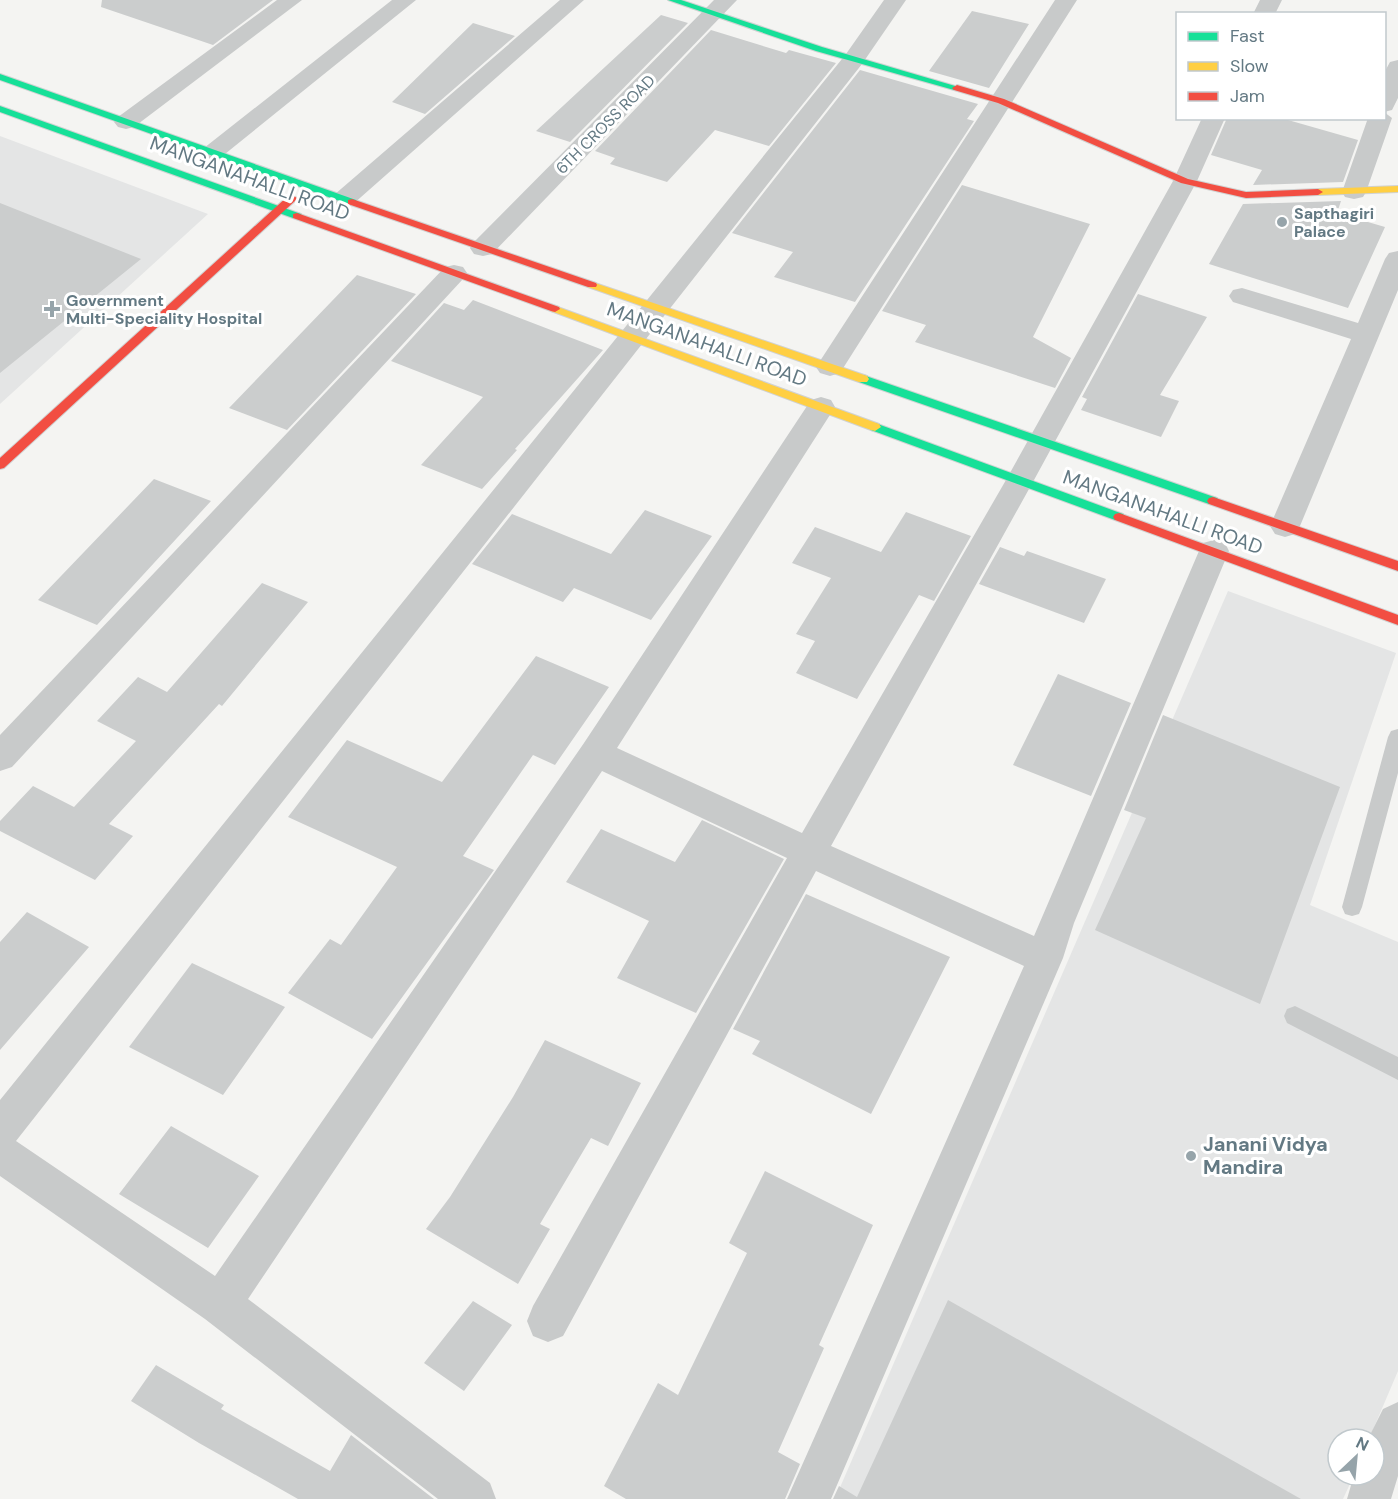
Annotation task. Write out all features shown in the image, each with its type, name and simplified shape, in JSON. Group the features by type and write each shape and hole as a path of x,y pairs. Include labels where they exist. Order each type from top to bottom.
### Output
{"main road":[{"path":"672,0 720,6 854,59 1001,101 1185,181 1246,195 1398,189"},
{"name":"MANGANAHALLI ROAD","path":"0,77 304,187 1042,440 1398,566"},
{"name":"MANGANAHALLI ROAD","path":"0,109 632,337 1398,620"},
{"path":"0,465 304,187"}],"street":[{"path":"126,123 291,0"},
{"path":"212,153 405,0"},
{"path":"343,200 573,0"},
{"path":"0,1130 854,59 895,0"},
{"path":"830,367 1066,0"},
{"name":"6TH CROSS ROAD","path":"483,248 720,6"},
{"path":"1386,100 1398,67"},
{"path":"548,1321 809,852 1020,480 1185,181 1213,120"},
{"path":"1354,192 1379,120"},
{"path":"1285,526 1398,259"},
{"path":"0,757 454,273"},
{"path":"1242,296 1366,335"},
{"path":"220,1304 596,753 821,407"},
{"path":"809,1499 1045,958 1056,923 1214,551"},
{"path":"596,753 1045,958"},
{"path":"0,1154 220,1304 474,1499"},
{"path":"1369,1499 1379,1464 1398,1424"}],"lane":[{"path":"1352,907 1398,737"},
{"path":"1295,1016 1398,1069"}],"shaded area":[{"name":"Government Multi-Speciality Hospital","path":"0,136 208,214 0,404"},
{"name":"Janani Vidya Mandira","path":"1228,591 1396,653 1310,905 1398,942 1398,1371 1374,1427 1326,1427 1326,1487 1348,1487 1343,1499 835,1499"}],"building":[{"path":"102,0 273,0 213,45 101,7"},
{"path":"972,11 1029,24 989,88 929,71"},
{"path":"661,15 688,23 570,142 536,131"},
{"path":"473,23 515,36 425,114 392,102"},
{"path":"711,30 786,53 789,50 836,63 769,146 715,130 667,182 610,164 615,158 595,151"},
{"path":"860,70 978,104 967,119 974,121 855,302 774,277 793,252 732,233"},
{"path":"1226,120 1288,120 1358,140 1343,182 1253,185 1262,170 1211,155"},
{"path":"962,185 1090,224 1033,337 1071,358 1055,388 915,342 926,325 882,311"},
{"path":"1341,201 1337,213 1385,227 1348,308 1209,264 1243,204"},
{"path":"0,203 141,259 0,373"},
{"path":"357,275 416,294 287,430 229,408"},
{"path":"1138,294 1207,317 1160,395 1179,401 1161,437 1081,410 1087,399 1082,397"},
{"path":"473,300 603,350 482,489 421,465 483,397 391,361 444,303 464,310"},
{"path":"154,479 211,501 97,625 38,600"},
{"path":"645,510 712,536 651,620 574,588 563,602 472,564 512,514 611,554"},
{"path":"906,512 971,536 934,601 919,595 857,699 796,673 815,641 796,634 831,578 792,563 815,527 881,552"},
{"path":"1000,547 1024,556 1027,551 1106,579 1084,623 979,584"},
{"path":"262,583 308,602 222,706 219,704 109,824 133,836 95,880 0,831 0,821 33,786 74,807 136,741 97,721 138,677 167,692"},
{"path":"536,656 609,687 555,765 533,755 463,856 494,870 372,1039 288,993 330,939 341,945 397,867 288,817 347,740 442,782"},
{"path":"1058,674 1131,703 1091,796 1013,765"},
{"path":"1163,715 1340,787 1260,1004 1095,930 1146,818 1124,810"},
{"path":"702,820 784,859 696,1013 617,978 649,921 566,882 601,829 675,862"},
{"path":"806,894 950,957 871,1114 752,1054 760,1041 733,1029"},
{"path":"27,912 89,947 0,1050 0,942"},
{"path":"192,963 285,1007 223,1095 129,1047"},
{"path":"545,1040 641,1083 608,1146 591,1138 540,1224 550,1229 518,1284 426,1229 450,1197 513,1097"},
{"path":"171,1126 259,1176 208,1248 119,1194"},
{"path":"765,1171 873,1225 819,1345 824,1348 778,1452 800,1464 785,1499 626,1499 604,1486 658,1383 678,1395 747,1253 729,1243"},
{"path":"948,1300 1301,1499 833,1499 839,1486 857,1497"},
{"path":"473,1301 512,1325 464,1391 424,1363"},
{"path":"156,1365 224,1405 221,1409 330,1471 351,1435 434,1499 298,1499 199,1443 131,1401"}],"traffic: fast":[{"path":"672,0 819,49 957,88"},
{"path":"0,77 352,202"},
{"path":"0,109 297,216"},
{"path":"863,379 1213,501"},
{"path":"875,427 1119,517"}],"traffic: slow":[{"path":"1318,192 1398,189"},
{"path":"592,285 863,379"},
{"path":"555,309 875,427"}],"traffic: jam":[{"path":"957,88 1001,101 1185,181 1246,195 1318,192"},
{"path":"0,465 292,198"},
{"path":"352,202 592,285"},
{"path":"297,216 555,309"},
{"path":"1213,501 1398,566"},
{"path":"1119,517 1398,620"}],"place":[{"name":"Sapthagiri Palace","path":"1282,222"},
{"name":"Government Multi-Speciality Hospital","path":"52,309"},
{"name":"Janani Vidya Mandira","path":"1191,1156"}]}
